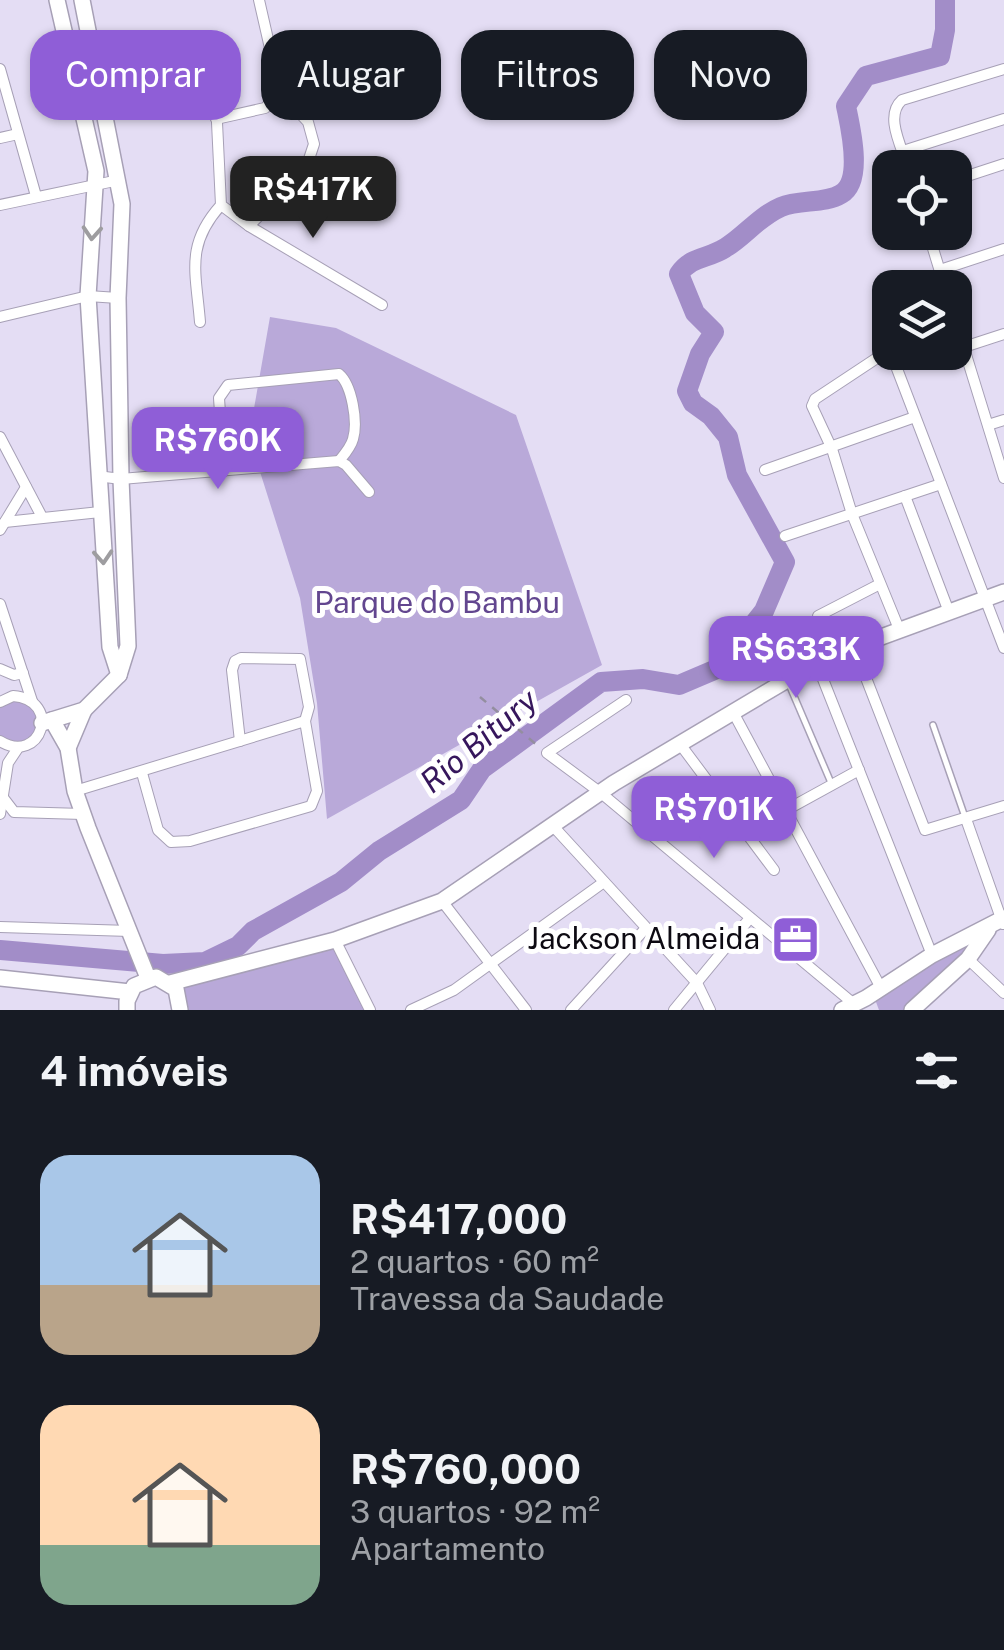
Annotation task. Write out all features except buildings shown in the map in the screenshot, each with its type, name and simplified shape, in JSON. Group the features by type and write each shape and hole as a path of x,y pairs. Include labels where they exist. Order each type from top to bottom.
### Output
{"street":[{"path":"57,0 94,152 88,296 110,647 119,675"},
{"path":"68,748 84,710 119,675 128,646 120,480 118,298 122,204 82,0"},
{"path":"259,0 266,30"},
{"path":"0,69 36,196"},
{"path":"903,150 892,111 902,100 1004,69"},
{"path":"906,150 1004,119"},
{"path":"200,322 195,265 198,239 202,228 222,205 216,120"},
{"path":"249,226 312,157 314,144 306,120"},
{"path":"0,138 18,134"},
{"path":"972,174 1004,164"},
{"path":"0,205 119,180"},
{"path":"222,205 249,226 382,304"},
{"path":"934,250 940,270 1004,249"},
{"path":"0,317 88,296 118,298"},
{"path":"972,344 1004,334"},
{"path":"899,630 852,514 832,449 812,406 815,399 884,353 891,354 894,361 1004,648"},
{"path":"971,370 1004,478"},
{"path":"98,476 120,480 224,471 339,461 353,442 348,385 339,374 228,385 222,389 224,471"},
{"path":"765,470 915,417"},
{"path":"988,425 1004,420"},
{"path":"0,437 42,516"},
{"path":"339,461 369,492"},
{"path":"785,536 942,484"},
{"path":"3,526 26,487"},
{"path":"905,496 949,612"},
{"path":"3,526 42,516 100,512"},
{"path":"818,616 880,584"},
{"path":"170,983 335,940 442,901 601,793 817,664 1004,592"},
{"path":"0,604 32,701 68,748 75,791 146,974 170,983 180,996 180,1010"},
{"path":"854,647 925,830 1004,806"},
{"path":"142,773 158,830 171,842 190,841 313,804 317,791 305,721 310,707 300,659 235,661 232,670 240,741"},
{"path":"817,664 932,955"},
{"path":"0,668 14,676 23,673"},
{"path":"0,702 13,696 32,701"},
{"path":"626,700 544,751 601,793 859,1006 932,955 1000,922"},
{"path":"0,814 8,763 18,748 36,739 47,721 84,710"},
{"path":"733,712 881,988"},
{"path":"75,791 305,721"},
{"path":"0,742 18,748"},
{"path":"680,744 774,870"},
{"path":"748,831 858,770"},
{"path":"0,796 14,812 83,814"},
{"path":"966,818 1000,922"},
{"path":"553,826 696,983 710,1010"},
{"path":"412,1010 454,990 604,882"},
{"path":"442,901 526,1010"},
{"path":"674,1010 750,918"},
{"path":"922,1007 1000,922"},
{"path":"0,927 132,936"},
{"path":"571,1010 646,928"},
{"path":"335,940 370,1010"},
{"path":"968,959 1004,994"},
{"path":"127,1010 130,992 146,974"},
{"path":"0,978 130,992"}],"lane":[{"path":"788,680 832,785"},
{"path":"933,725 966,818"}],"path":[{"path":"480,697 544,751"}],"green space":[{"name":"Parque do Bambu","path":"270,317 336,328 516,415 602,665 327,819 317,703 300,598 249,437"},
{"path":"19,699 37,712 36,734 19,745 0,738 0,706"},
{"path":"969,938 976,949 910,1010 879,1010 873,994"},
{"path":"334,943 367,1010 189,1010 179,981"}],"waterway":[{"name":"Rio Bitury","path":"0,950 163,964 205,962 341,882 379,851 461,800 482,769 601,682 643,679 679,685 719,668 764,611 785,562 737,475 728,437 711,416 693,403 687,391 700,354 714,332 695,313 679,274 694,261 719,252 773,211 835,197 848,187 854,153 846,106 866,76 940,56 945,0"}],"place":[{"name":"Jackson Almeida","path":"795,939"}]}
